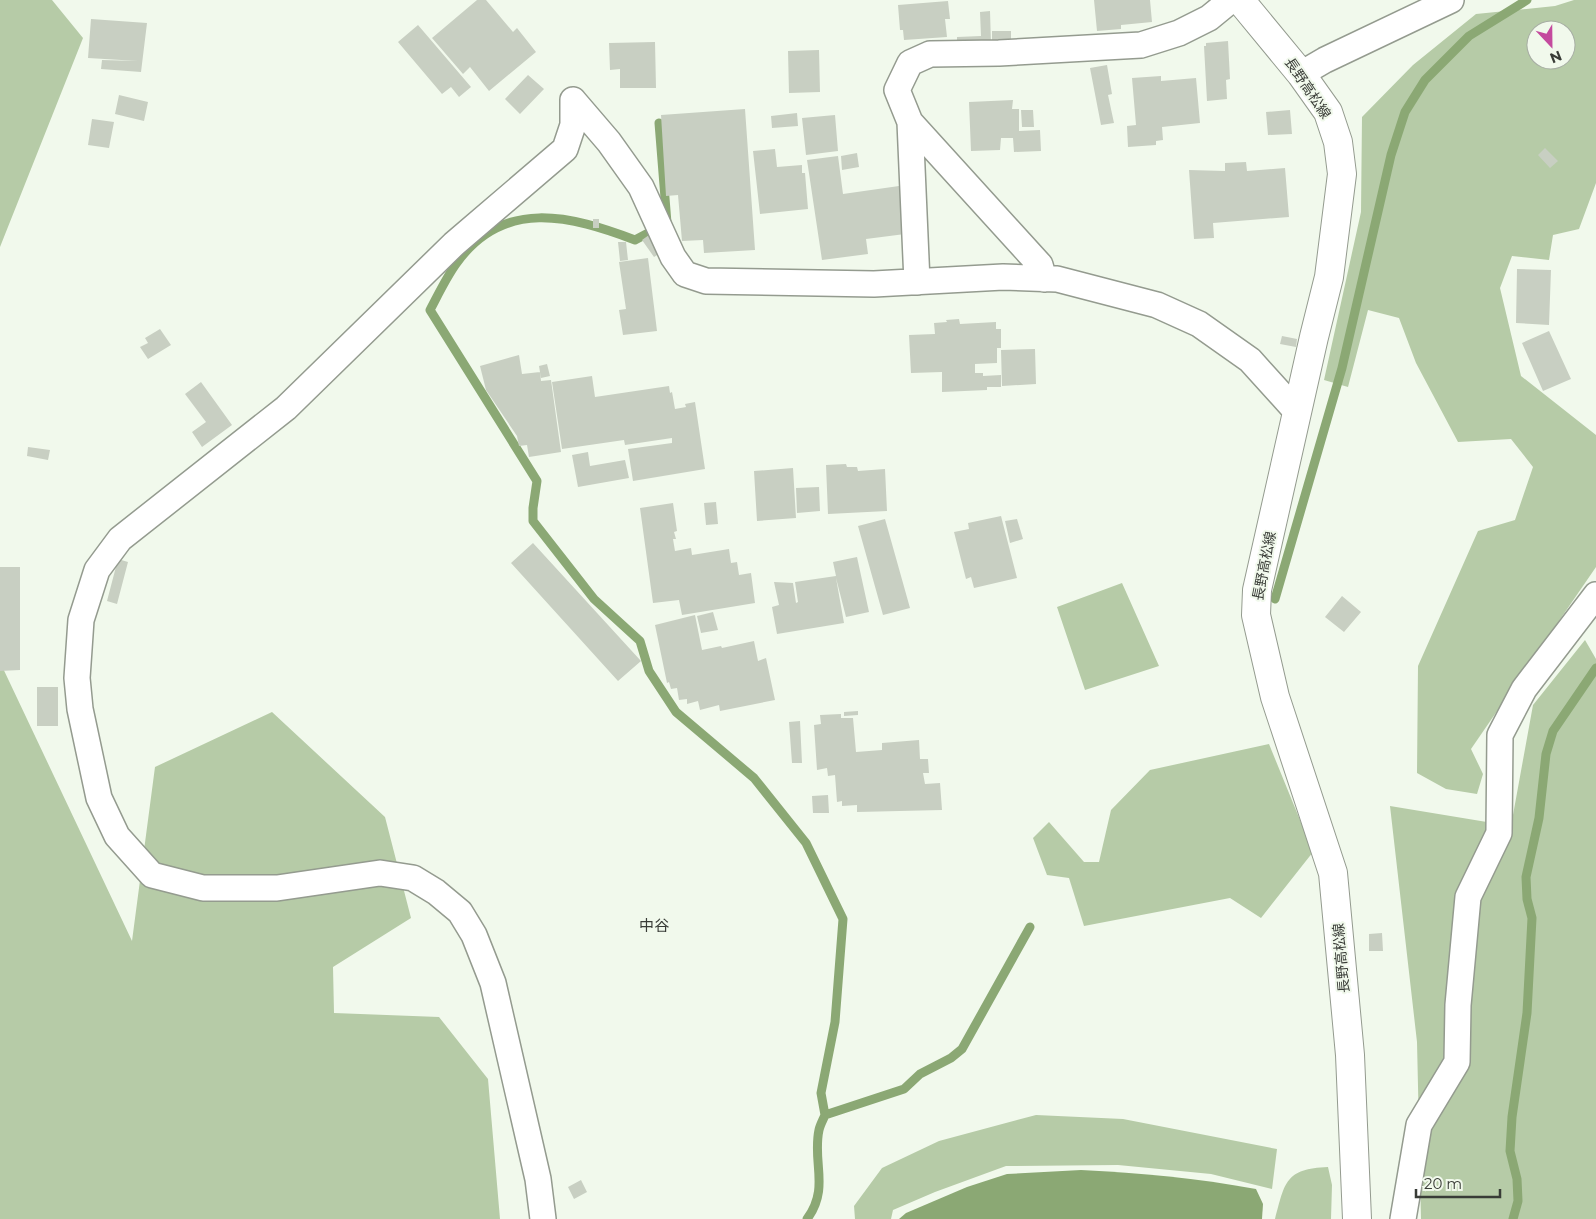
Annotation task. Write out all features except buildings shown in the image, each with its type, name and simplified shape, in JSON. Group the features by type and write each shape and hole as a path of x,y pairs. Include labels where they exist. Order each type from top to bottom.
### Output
{"main road":[{"name":"長野高松線","path":"1240,0 1301,74 1328,112 1338,142 1342,174 1329,277 1258,590 1256,616 1275,697 1333,873 1350,1055 1357,1219"}],"street":[{"path":"917,282 910,122 897,90 910,63 930,54 1140,45 1179,33 1209,18 1231,0"},
{"path":"1301,74 1325,60 1451,0"},
{"path":"543,1219 538,1179 493,983 474,935 460,912 436,892 413,878 380,874 277,888 203,888 152,875 117,836 99,798 80,709 77,678 81,620 97,570 120,539 286,408 454,244 565,149 573,125 573,100 609,142 641,186 673,257 685,274 706,281 874,284 1003,277 1057,279 1157,305 1199,324 1250,360 1297,412"},
{"path":"910,122 1040,265 1044,279"},
{"path":"1403,1219 1419,1125 1457,1062 1458,1005 1468,897 1499,833 1500,735 1524,689 1596,595"}],"shaded area":[{"path":"0,0 52,0 83,38 0,247"},
{"path":"1574,0 1596,0 1596,183 1579,229 1553,235 1549,260 1512,256 1500,288 1521,376 1596,435 1596,567 1471,749 1483,774 1477,794 1446,789 1417,773 1418,666 1478,531 1515,520 1533,467 1511,439 1458,442 1416,363 1399,318 1368,310 1348,387 1324,380 1361,212 1362,117 1413,65 1476,14 1555,6"},
{"path":"1122,583 1159,666 1085,690 1057,607"},
{"path":"1585,640 1596,659 1596,1219 1421,1219 1417,1042 1390,806 1511,826 1533,705"},
{"path":"0,662 132,941 155,767 272,712 385,817 411,918 333,967 334,1013 439,1017 488,1079 500,1219 0,1219"},
{"path":"1269,744 1313,852 1261,918 1230,898 1084,926 1069,878 1047,875 1033,838 1049,822 1084,862 1099,862 1111,810 1150,770"},
{"path":"1036,1115 1123,1119 1277,1149 1272,1189 1211,1174 1118,1165 1006,1166 935,1192 893,1210 891,1219 855,1219 854,1206 882,1168 939,1141"},
{"path":"1328,1167 1332,1185 1331,1219 1275,1219 1281,1196 1289,1180 1303,1171"},
{"path":"1081,1170 1169,1176 1256,1189 1263,1204 1262,1219 899,1219 906,1213 967,1187 1007,1174"}],"waterway":[{"path":"1275,599 1342,368 1391,155 1405,112 1425,80 1469,36 1527,0"},
{"path":"659,123 667,223 635,240 611,231 563,219 539,218 516,221 495,229 475,243 452,269 430,310 537,481 533,521 594,599 640,641 649,671 676,712 754,778 806,843 843,919 835,1022 821,1093 825,1115"},
{"path":"1513,1219 1518,1201 1517,1179 1510,1151 1512,1117 1527,1013 1532,918 1527,899 1526,877 1539,818 1546,754 1553,731 1596,668"},
{"path":"807,1219 818,1197 817,1142 819,1128 825,1115 904,1089 920,1074 951,1058 962,1049 1030,927"}],"district":[{"name":"中谷","path":"654,925"}]}
